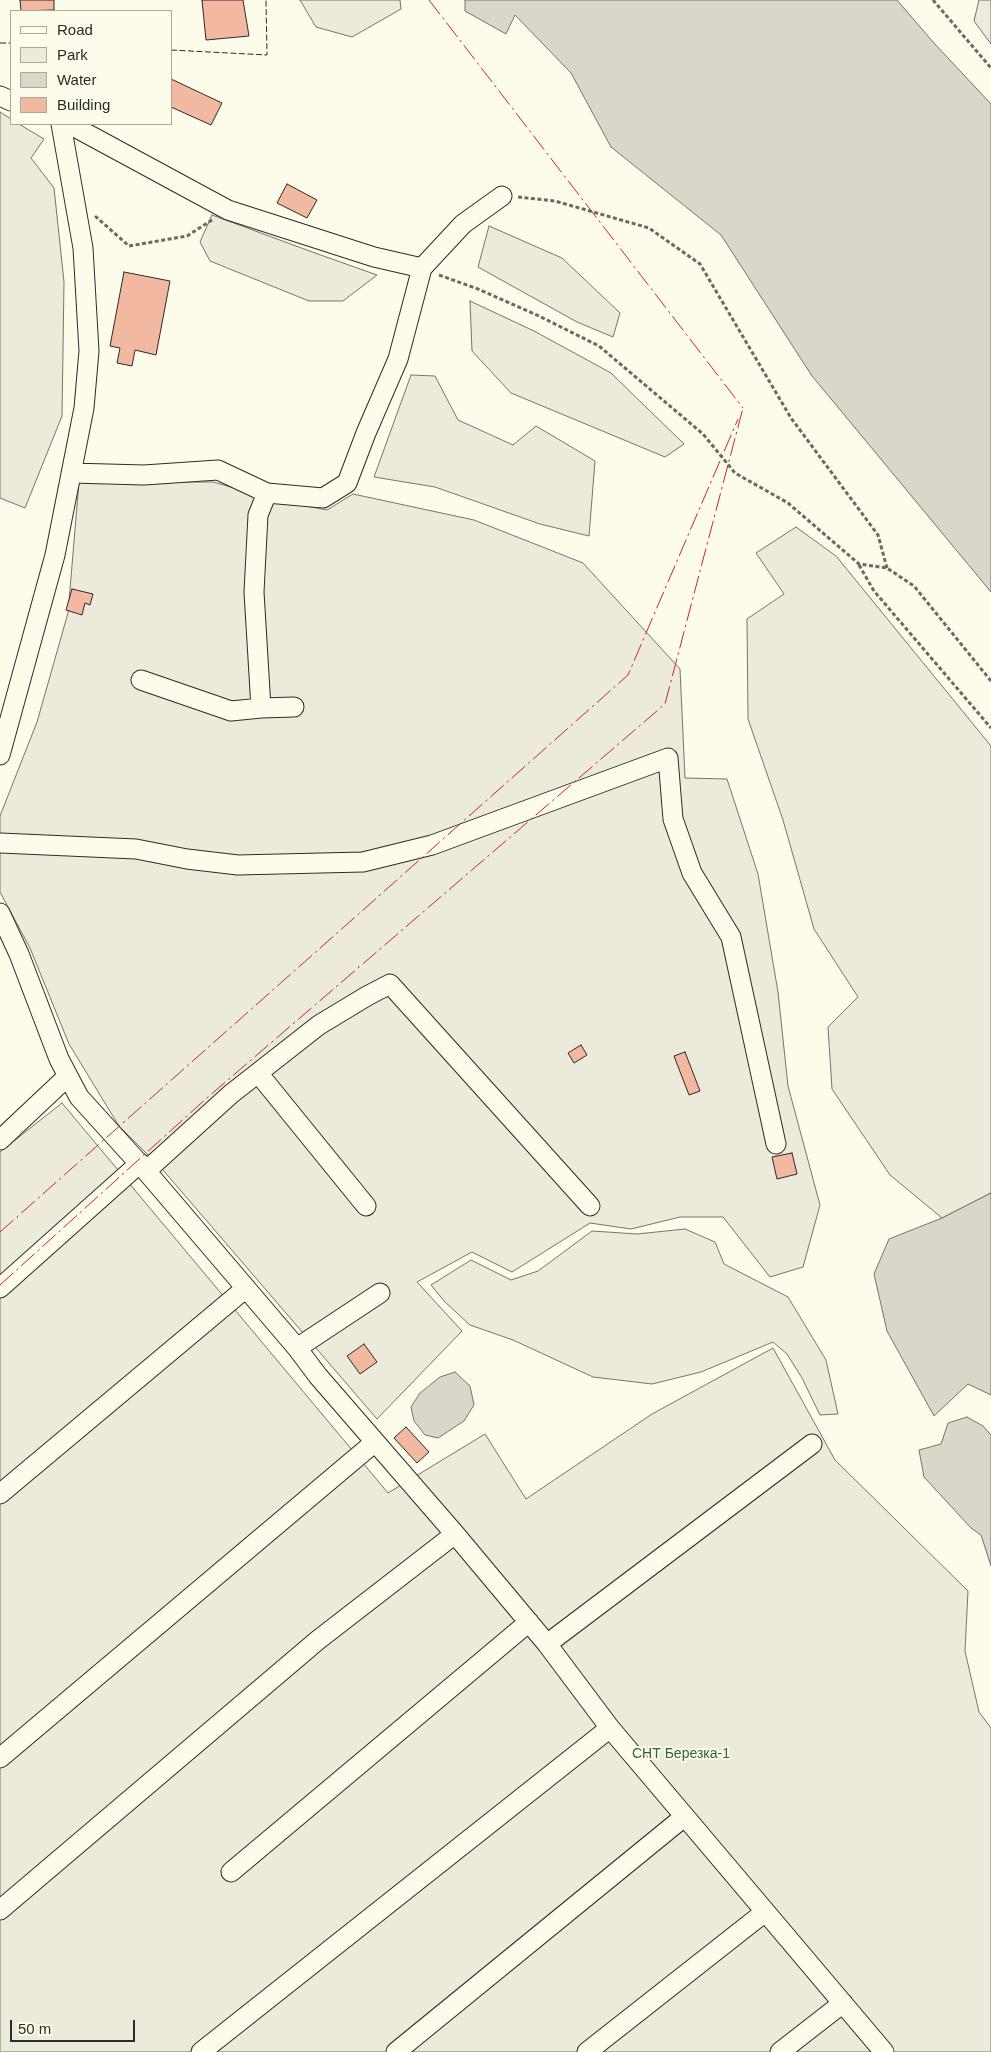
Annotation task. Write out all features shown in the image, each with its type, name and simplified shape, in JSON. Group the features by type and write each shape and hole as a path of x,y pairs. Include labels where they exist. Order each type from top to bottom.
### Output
{"street":[{"path":"0,755 55,555 84,408 89,351 83,248 61,125"},
{"path":"72,125 228,210 374,257 422,268"},
{"path":"71,473 144,474 218,470 267,493 323,498 347,483 398,358 422,268 463,224 502,196"},
{"path":"262,708 254,592 258,515 267,493"},
{"path":"141,680 231,711 294,707"},
{"path":"0,844 136,849 238,865 363,862 432,844 668,758 673,818 692,873 731,937 776,1144"},
{"path":"0,913 19,954 58,1059 79,1098 143,1167 297,1348 318,1376 529,1622 610,1728 884,2052"},
{"path":"0,1288 231,1094 319,1025 390,984 590,1206"},
{"path":"258,1073 366,1206"},
{"path":"0,1140 68,1076"},
{"path":"0,1494 246,1288"},
{"path":"297,1348 380,1292"},
{"path":"0,1758 375,1442"},
{"path":"547,1644 812,1444"},
{"path":"0,1910 318,1640 454,1534"},
{"path":"231,1872 529,1622"},
{"path":"201,2052 610,1728"},
{"path":"396,2052 684,1816"},
{"path":"587,2052 765,1912"},
{"path":"780,2052 843,2004"}],"path":[{"path":"933,0 991,68"},
{"path":"502,196 555,201 649,228 700,264 791,418 878,535 887,568"},
{"path":"92,213 129,246 187,236 228,210"},
{"path":"422,268 478,289 600,346 702,434 735,473 788,503 859,564 874,590 991,728"},
{"path":"859,564 887,568 914,586 991,681"}],"green space":[{"path":"300,0 400,0 401,9 352,37 316,27"},
{"path":"979,0 991,0 991,44 974,21"},
{"path":"0,112 10,118 10,125 21,125 44,139 31,158 54,188 64,282 62,416 25,508 0,498"},
{"path":"212,215 377,275 343,301 309,301 210,261 200,242"},
{"path":"489,226 562,258 620,313 613,337 577,322 478,267"},
{"path":"470,301 534,331 611,373 684,444 665,457 511,393 472,351"},
{"path":"411,375 435,376 458,420 513,445 536,426 595,461 589,536 540,524 435,487 374,477"},
{"path":"79,482 213,482 281,501 327,510 353,494 474,520 583,563 680,669 685,778 727,779 758,874 778,992 788,1086 820,1205 803,1267 770,1277 723,1217 680,1217 631,1229 590,1223 512,1272 472,1252 417,1282 462,1331 377,1419 163,1170 119,1126 69,1044 30,948 0,892 0,816 37,722 68,613"},
{"path":"796,527 836,556 991,746 991,1193 942,1218 890,1175 832,1089 828,1027 858,997 814,929 783,820 748,719 747,619 784,594 756,553"},
{"name":"СНТ Березка-1","path":"62,1103 388,1493 485,1434 526,1499 652,1414 773,1348 835,1460 968,1591 965,1651 979,1712 991,1728 991,2052 0,2052 0,1152"},
{"path":"685,1229 715,1242 724,1264 788,1297 826,1360 838,1414 820,1415 802,1378 787,1354 773,1342 701,1372 652,1384 593,1377 513,1340 470,1325 445,1302 431,1285 471,1260 511,1280 538,1271 592,1231 637,1234"}],"water":[{"path":"465,0 897,0 991,104 991,592 812,376 721,235 611,147 571,73 515,15 506,34 465,11"},
{"path":"991,1193 991,1395 968,1384 934,1416 887,1331 874,1274 889,1239 942,1218"},
{"path":"455,1372 470,1386 474,1405 464,1421 438,1438 425,1435 414,1421 411,1407 420,1393 440,1377"},
{"path":"967,1417 983,1426 991,1435 991,1566 981,1535 971,1528 924,1477 919,1450 941,1444 948,1423"}],"building":[{"path":"20,0 54,0 54,10 21,10"},
{"path":"202,0 243,0 249,36 206,40"},
{"path":"172,79 222,103 211,125 172,107"},
{"path":"287,184 317,200 307,218 277,203"},
{"path":"124,272 170,281 156,355 135,350 132,366 117,363 120,348 110,346"},
{"path":"72,589 93,594 90,605 85,603 82,615 66,610"},
{"path":"581,1045 587,1055 574,1063 568,1053"},
{"path":"685,1052 700,1091 689,1095 674,1056"},
{"path":"792,1153 797,1174 777,1179 772,1157"},
{"path":"364,1344 377,1362 360,1374 347,1356"},
{"path":"406,1427 429,1452 417,1463 394,1438"}],"fence":[{"path":"172,50 267,55 266,0"},
{"path":"0,43 10,43"}],"power":[{"path":"429,0 743,408"},
{"path":"0,1285 208,1097 665,704 743,408"},
{"path":"0,1232 628,675 738,419"}]}
